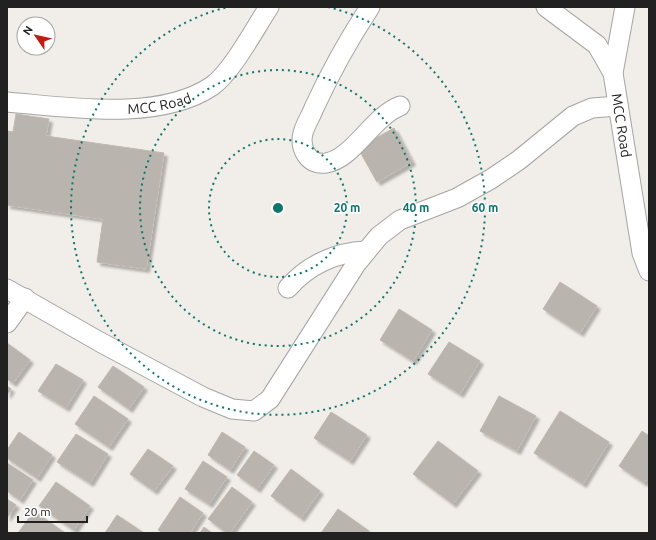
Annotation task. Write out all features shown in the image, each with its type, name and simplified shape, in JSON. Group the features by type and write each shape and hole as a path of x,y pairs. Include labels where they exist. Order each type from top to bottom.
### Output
{"street":[{"name":"MCC Road","path":"7,102 132,110 187,99 213,85 231,65 268,7"},
{"path":"370,7 329,77 303,134 304,149 308,159 317,164 327,163 346,153 389,110 400,106"},
{"name":"MCC Road","path":"546,7 597,45 612,73 642,253 649,271"},
{"path":"612,73 625,7"},
{"path":"7,288 100,342 203,397 232,409 254,411 270,399 366,251 379,236 400,220 458,198 491,179 519,160 573,116 592,108 618,106"},
{"path":"288,288 300,274 320,262 350,251 366,251"},
{"path":"7,323 25,298"}],"building":[{"path":"16,114 49,119 46,136 164,153 146,269 97,262 103,219 7,205 7,131 13,132"},
{"path":"394,128 412,162 377,182 358,148"},
{"path":"560,282 597,306 580,333 543,309"},
{"path":"399,309 432,330 413,361 380,340"},
{"path":"449,342 480,361 460,394 428,374"},
{"path":"7,343 30,360 13,383 7,379"},
{"path":"56,364 83,380 66,408 38,391"},
{"path":"113,366 144,387 129,409 98,387"},
{"path":"7,386 11,389 7,395"},
{"path":"94,396 128,419 109,447 75,424"},
{"path":"499,396 536,416 517,451 480,431"},
{"path":"560,411 609,442 583,484 534,453"},
{"path":"331,412 367,435 350,461 314,438"},
{"path":"642,431 649,436 649,476 644,483 619,466"},
{"path":"19,432 52,455 37,478 7,458 7,450"},
{"path":"222,432 245,447 230,470 208,455"},
{"path":"76,434 108,454 90,483 57,462"},
{"path":"438,441 478,471 453,504 413,474"},
{"path":"148,449 173,466 154,491 130,474"},
{"path":"254,451 274,465 257,489 237,475"},
{"path":"203,461 227,477 209,504 185,489"},
{"path":"7,463 33,480 20,500 7,491"},
{"path":"291,469 320,491 301,518 271,496"},
{"path":"56,482 90,506 74,530 39,506"},
{"path":"232,487 252,502 230,533 227,533 208,519"},
{"path":"180,497 203,513 190,533 163,533 158,530"},
{"path":"7,499 16,505 7,518"},
{"path":"338,509 369,531 368,533 321,533"},
{"path":"34,511 65,533 18,533"},
{"path":"117,515 144,533 105,533"},
{"path":"204,527 212,533 200,533"}]}
